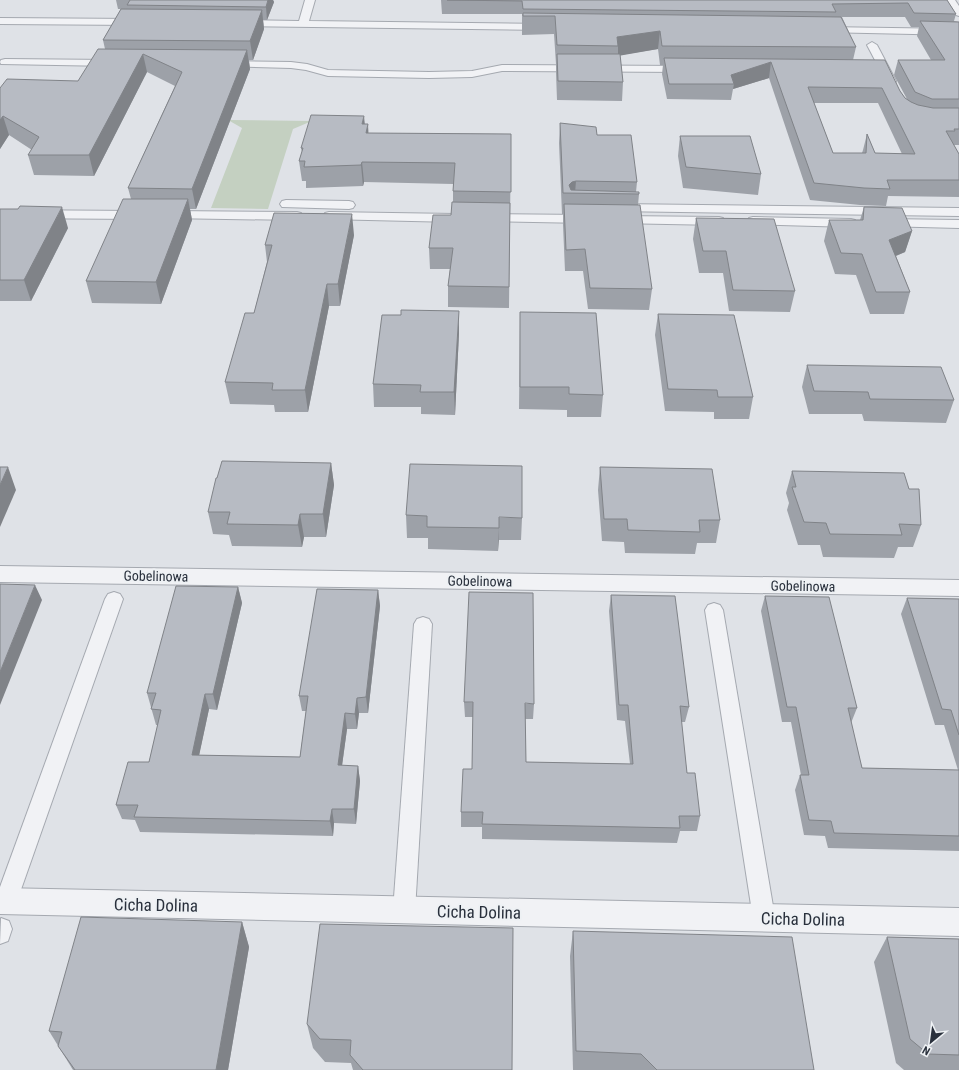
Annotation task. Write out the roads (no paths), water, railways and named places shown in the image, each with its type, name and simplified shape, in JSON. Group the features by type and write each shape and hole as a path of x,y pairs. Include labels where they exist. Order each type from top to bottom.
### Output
{"street":[{"name":"Gobelinowa","path":"0,574 959,588"},
{"name":"Cicha Dolina","path":"3,901 959,922"}],"lane":[{"path":"303,24 310,0"},
{"path":"950,0 959,13"},
{"path":"0,21 143,22"},
{"path":"231,23 555,27"},
{"path":"817,30 959,32"},
{"path":"872,45 896,91"},
{"path":"6,62 123,63"},
{"path":"219,64 291,65 307,67 328,73 435,75 472,74 502,68 696,69"},
{"path":"870,71 886,71"},
{"path":"286,204 460,206"},
{"path":"484,206 587,208"},
{"path":"0,214 470,218 959,212"},
{"path":"604,216 959,224"},
{"path":"3,901 114,599"},
{"path":"714,610 764,918"},
{"path":"404,911 422,624"}]}
